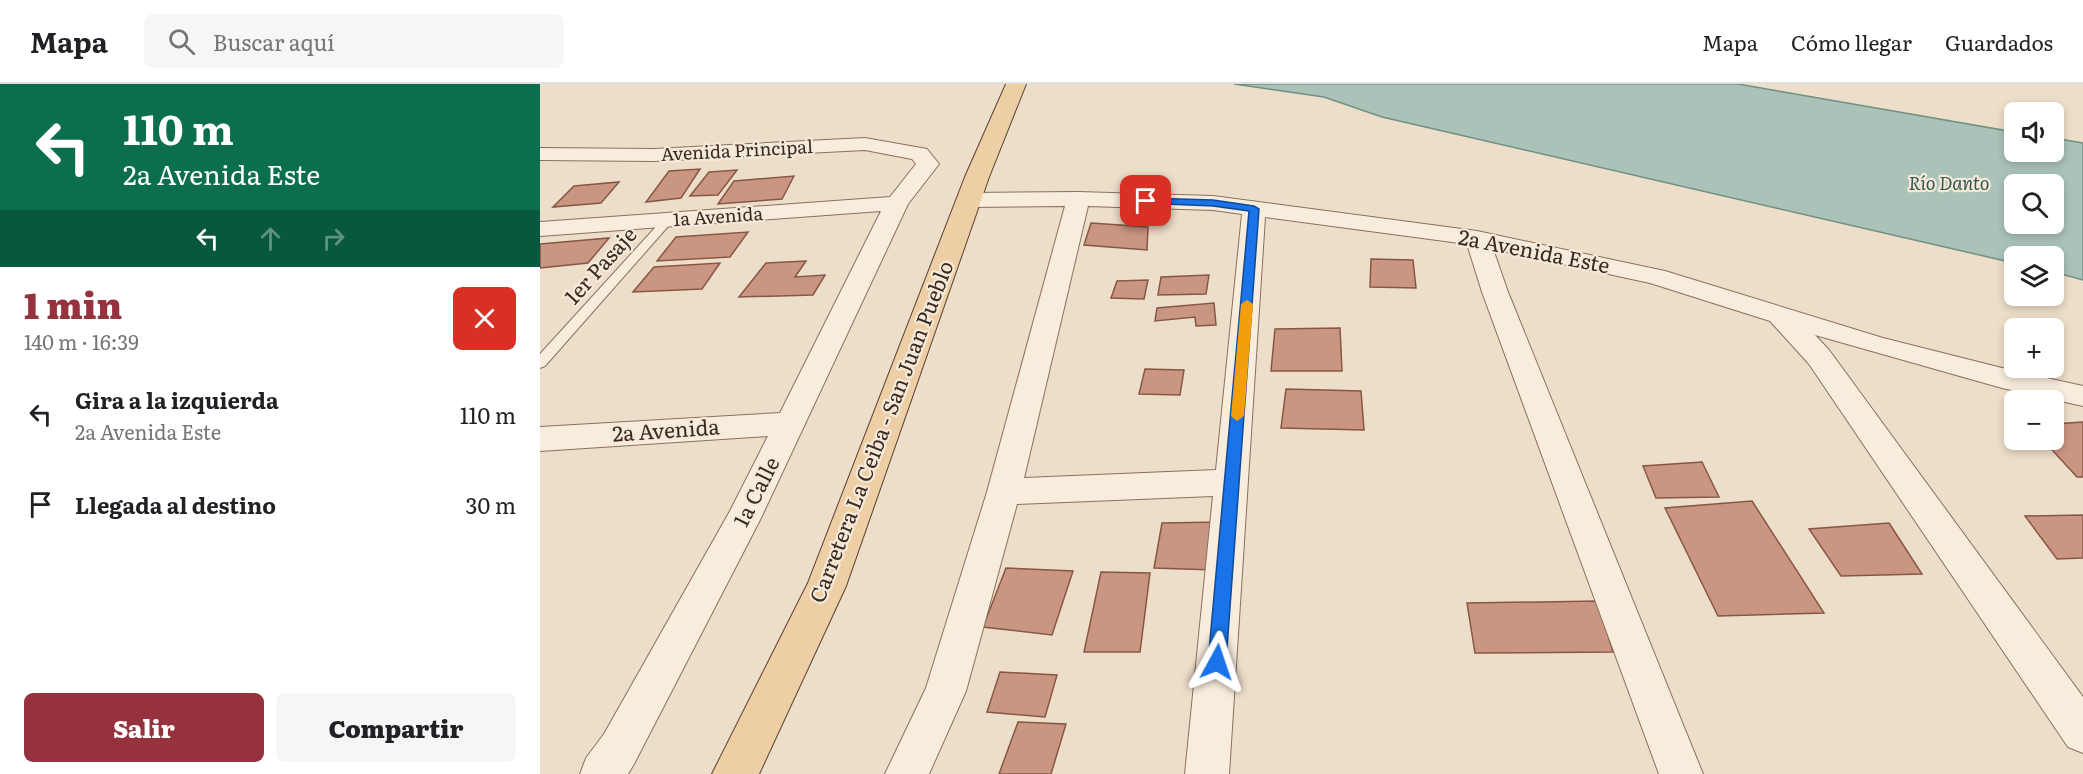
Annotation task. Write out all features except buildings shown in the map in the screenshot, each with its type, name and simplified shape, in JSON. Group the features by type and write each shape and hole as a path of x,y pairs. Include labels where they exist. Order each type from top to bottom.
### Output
{"main road":[{"name":"Carretera La Ceiba - San Juan Pueblo","path":"735,774 827,586 973,189 1017,84"}],"street":[{"name":"Avenida Principal","path":"540,154 654,155 866,144 919,154 928,164"},
{"name":"1a Calle","path":"602,774 619,749 739,529 897,203 928,164"},
{"name":"2a Avenida Este","path":"973,189 1078,199 1213,203 1477,238 1656,277 1876,345 2002,378 2083,396"},
{"path":"907,774 945,691 1004,492 1078,199"},
{"name":"1a Avenida","path":"540,229 897,203"},
{"path":"1208,774 1254,209"},
{"path":"1477,238 1495,292 1681,774"},
{"path":"1779,315 1819,357 2083,732"},
{"name":"2a Avenida","path":"540,439 791,423"},
{"path":"1004,492 1232,482"}],"lane":[{"name":"1er Pasaje","path":"540,363 667,221"}],"water":[{"name":"Río Danto","path":"1234,84 1738,84 2004,130 2004,162 2064,162 2064,140 2083,143 2083,280 2064,275 2064,246 2004,246 2004,261 1382,117 1324,97"}],"slow traffic":[{"path":"1237,416 1247,304"}],"route":[{"path":"1146,201 1213,203 1254,209 1217,662"}]}
